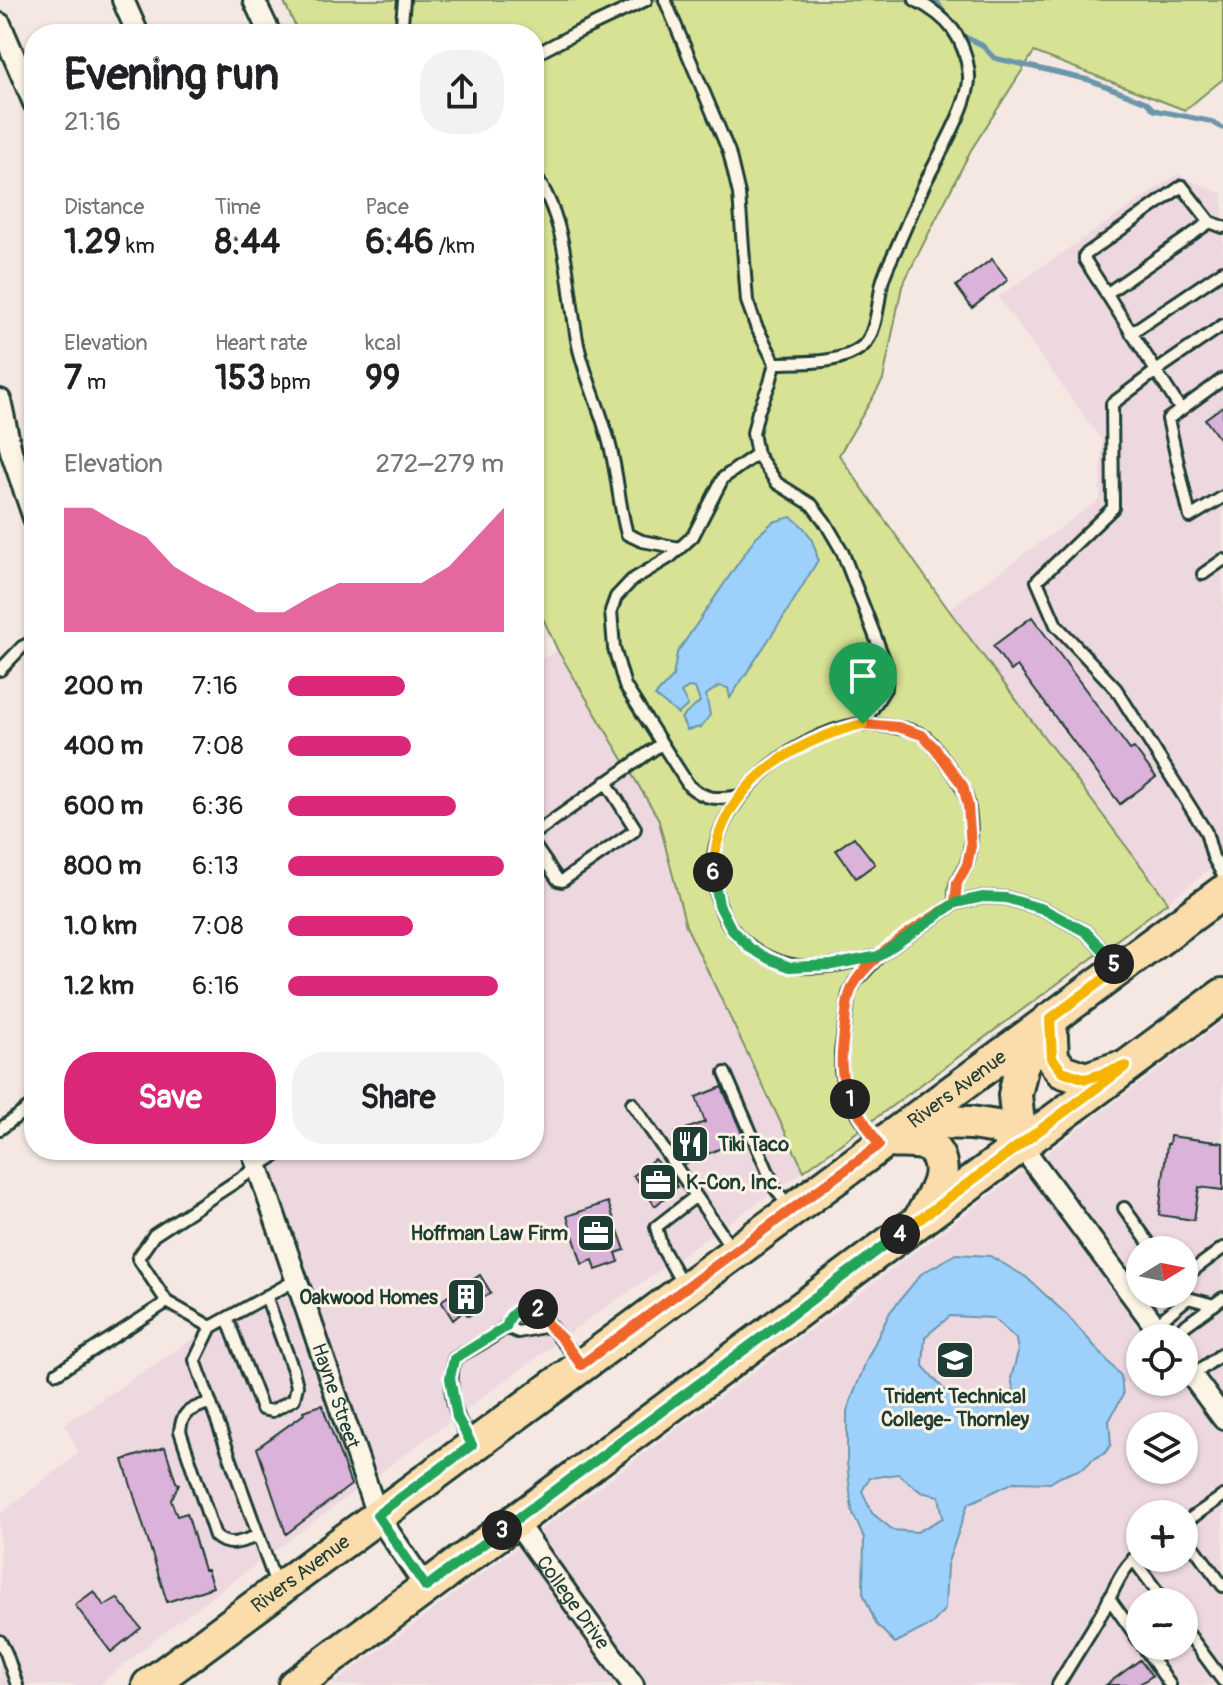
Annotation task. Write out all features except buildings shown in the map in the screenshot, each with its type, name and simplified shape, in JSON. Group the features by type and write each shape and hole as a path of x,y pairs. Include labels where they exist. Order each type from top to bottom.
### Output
{"main road":[{"name":"Rivers Avenue","path":"149,1685 1223,892"},
{"path":"295,1685 1223,995"},
{"path":"1020,1144 1015,1095 1022,1064 1050,1019"},
{"path":"1050,1019 1052,1058 1062,1071 1086,1079 1126,1066"},
{"path":"886,1140 939,1122 997,1127 1020,1144"},
{"path":"886,1140 922,1143 937,1156 941,1168 940,1180 920,1218"}],"street":[{"path":"123,0 134,24"},
{"path":"254,0 265,24"},
{"path":"0,24 24,80"},
{"path":"0,400 11,451 24,489"},
{"path":"1020,1144 1155,1324"},
{"name":"Hayne Street","path":"255,1160 377,1515 426,1587"},
{"path":"1198,1383 1221,1412"},
{"name":"College Drive","path":"515,1521 633,1685"}],"lane":[{"path":"402,24 404,0"},
{"path":"611,0 617,13"},
{"path":"544,50 646,0"},
{"path":"665,0 729,152 739,194 747,301 775,363 753,433 757,454 777,483 812,505 842,551 887,667 886,687 863,724"},
{"path":"775,363 828,360 853,354 867,343 883,281 922,189 967,98 969,77 958,37 941,15 915,0"},
{"path":"1181,410 1106,294 1085,255 1182,186 1210,222 1223,227"},
{"path":"544,192 562,240 579,347 611,448 627,534 642,541 680,548"},
{"path":"1106,294 1210,222"},
{"path":"1131,333 1223,271"},
{"path":"1223,325 1112,404 1113,508 1037,581 1056,625 1116,689 1206,832 1213,857 1223,875"},
{"path":"1223,379 1168,419 1190,517 1223,497"},
{"path":"740,796 717,799 701,796 689,786 625,686 614,648 611,611 616,597 632,580 670,557 693,536 723,478 757,454"},
{"path":"1203,574 1223,560"},
{"path":"0,670 24,646"},
{"path":"879,956 832,965 790,967 750,948 732,930 719,905 713,874 716,845 724,823 740,796 785,756 815,739 863,724 898,727 922,735 963,786 968,806 971,846 967,865 957,883 955,903"},
{"path":"544,827 661,744"},
{"path":"544,860 558,880 562,881 634,831 606,782"},
{"path":"886,1140 855,1109 841,1071 849,994 855,982 879,956 955,903 983,897 1006,898 1043,909 1086,932 1117,969"},
{"path":"725,1073 775,1188 792,1210"},
{"path":"632,1103 734,1252"},
{"path":"0,1129 24,1111"},
{"path":"211,1327 167,1302 138,1258 154,1235 251,1160"},
{"path":"685,1288 662,1248 656,1227 696,1196"},
{"path":"1124,1208 1144,1236"},
{"path":"1198,1267 1223,1248"},
{"path":"277,1589 195,1360 211,1327 296,1280"},
{"path":"227,1318 262,1409 272,1411 294,1399 297,1386 293,1370 266,1296"},
{"path":"1198,1298 1218,1302"},
{"path":"57,1373 167,1302"},
{"path":"1180,1324 1218,1302"},
{"path":"472,1445 457,1417 450,1378 454,1359 506,1327 516,1311 537,1307 581,1365"},
{"path":"506,1327 518,1332 549,1326"},
{"path":"1198,1365 1223,1353"},
{"path":"210,1402 185,1413 180,1431 215,1536 222,1543 232,1544 258,1536"},
{"path":"1198,1514 1222,1499"},
{"path":"1198,1553 1223,1586"},
{"path":"1058,1685 1126,1569"},
{"path":"1109,1598 1126,1622"},
{"path":"0,1641 17,1685"},
{"path":"1198,1647 1223,1681"},
{"path":"1152,1660 1170,1685"}],"shaded area":[{"path":"1177,174 1223,194 1223,859 1168,902 948,609 1100,499 1102,441 998,297"},
{"path":"558,651 658,818 686,926 804,1171 592,1317 171,1627 99,1685 0,1685 0,1514 79,1453 64,1424 211,1327 296,1280 254,1160 544,1160 544,657"},
{"name":"Trident Technical College- Thornley","path":"1223,1021 1223,1685 332,1685 863,1291"}],"green space":[{"path":"283,0 1223,0 1223,79 1185,110 1034,52 971,150 902,286 883,380 839,455 948,609 1168,902 804,1171 686,926 658,818 558,651 544,621 544,24 294,24"}],"water":[{"path":"791,517 809,536 818,560 730,698 728,688 719,686 706,695 710,715 701,727 687,730 681,718 700,702 695,688 688,687 681,693 688,705 678,714 655,696 673,677 677,653 756,537 773,522"},
{"path":"956,1254 990,1256 1026,1277 1066,1314 1121,1376 1123,1395 1109,1421 1111,1445 1084,1468 1050,1483 1014,1482 968,1504 947,1565 945,1609 932,1624 895,1643 876,1624 863,1593 864,1538 852,1511 847,1462 847,1411 890,1312 921,1274","holes":["950,1316 993,1318 1016,1339 1018,1352 1011,1378 1016,1401 993,1407 948,1394 923,1366 925,1337","898,1474 921,1492 939,1496 943,1518 917,1532 893,1530 872,1513 862,1491 870,1478"]}],"waterway":[{"path":"936,0 948,19"},
{"path":"959,34 982,45 994,58 1089,80 1146,102 1154,110 1209,121 1223,128"}],"place":[{"name":"Tiki Taco","path":"690,1144"},
{"name":"K-Con, Inc.","path":"658,1182"},
{"name":"Hoffman Law Firm","path":"596,1233"},
{"name":"Oakwood Homes","path":"466,1297"},
{"name":"Trident Technical College- Thornley","path":"955,1360"}],"route":[{"path":"863,724 815,739 785,756 740,796 724,823 716,845 713,874 719,905 732,930 750,948 790,967 832,965 879,956 931,918 955,903 983,897 1006,898 1043,909 1086,932 1117,969 1050,1019 1052,1058 1062,1071 1086,1079 1126,1066 426,1587 377,1515 472,1445 457,1417 450,1378 454,1359 506,1327 516,1311 531,1306 537,1307 581,1365 879,1145 855,1109 841,1071 849,994 855,982 879,956 955,903 957,883 967,865 971,846 963,786 935,748 922,735 898,727 863,724"}]}
